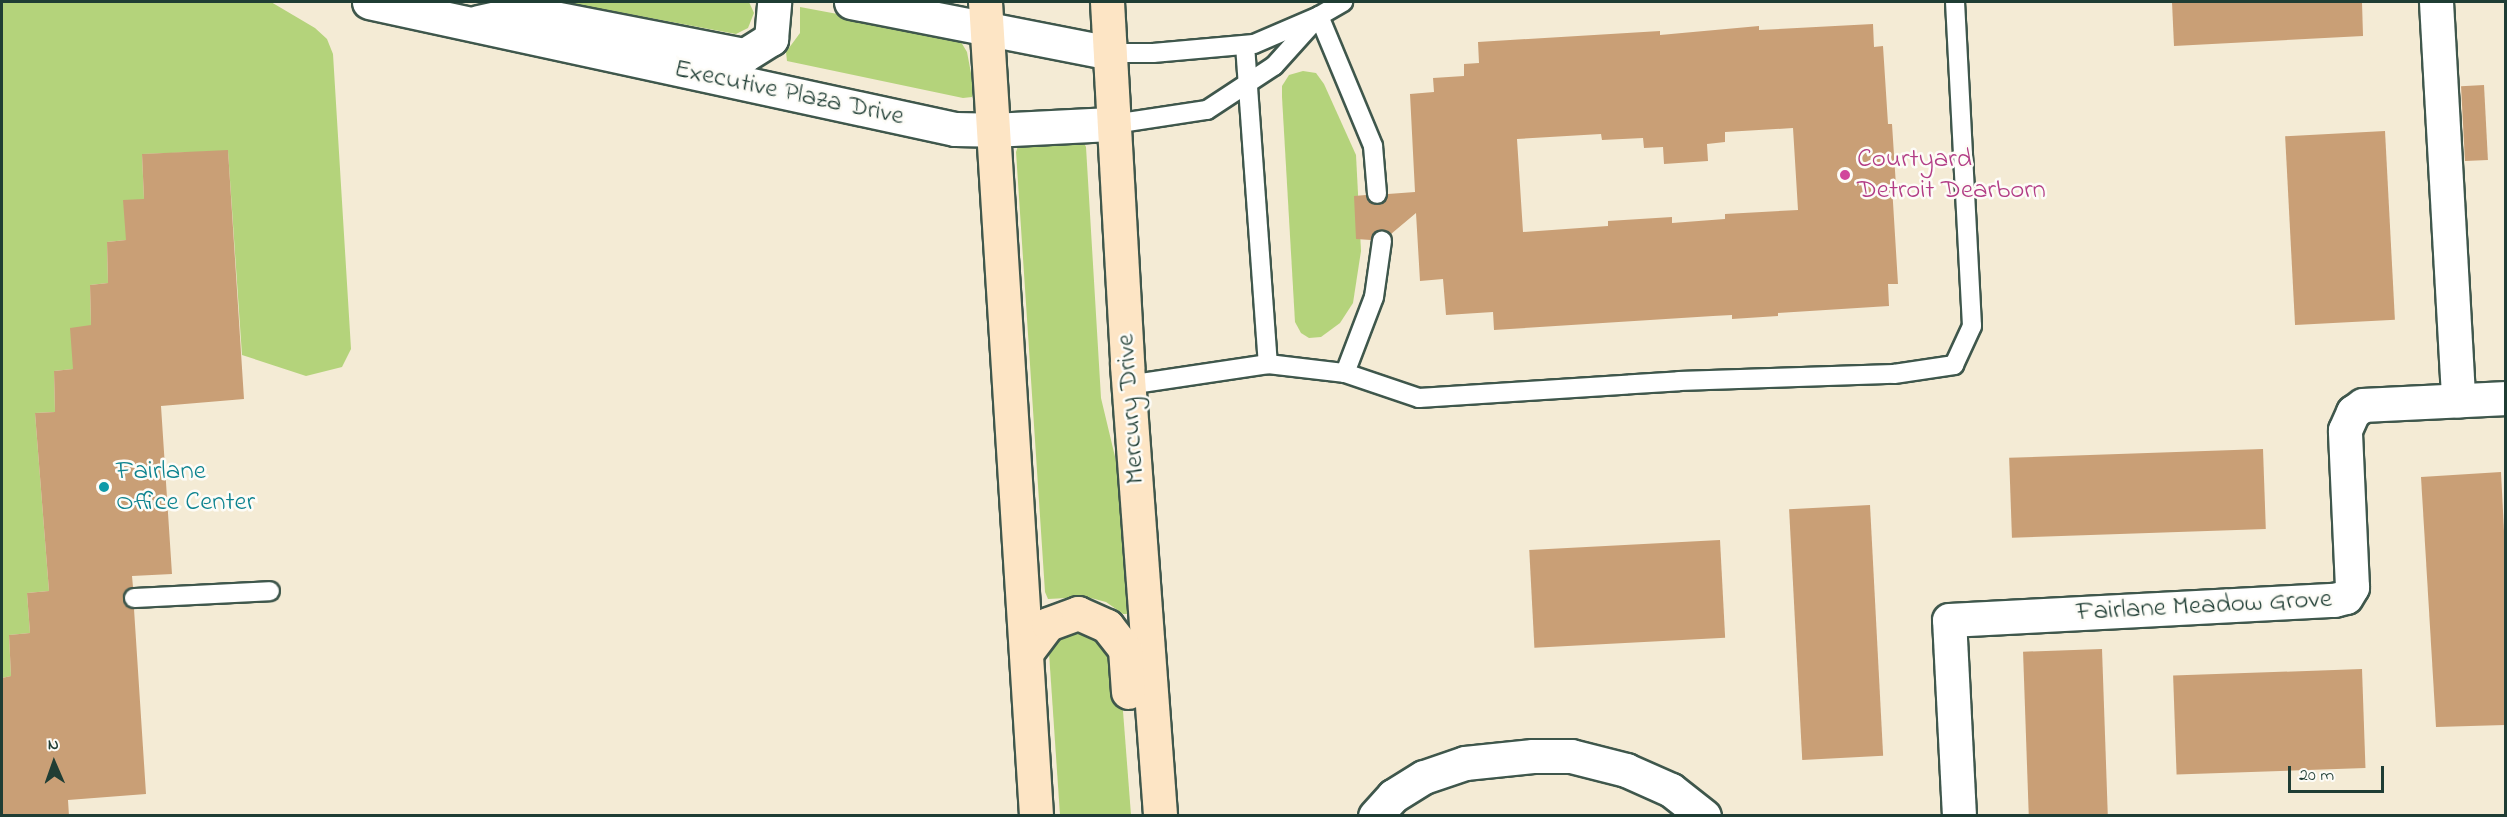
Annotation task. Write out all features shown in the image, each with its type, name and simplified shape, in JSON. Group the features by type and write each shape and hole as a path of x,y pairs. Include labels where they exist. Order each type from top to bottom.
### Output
{"street":[{"name":"Executive Plaza Drive","path":"369,2 955,129 994,130 1114,124"},
{"name":"Executive Plaza Drive","path":"468,25 523,12 745,55 771,39 774,2"},
{"path":"851,2 986,15 1110,53"},
{"name":"Mercury Drive","path":"1107,2 1128,385 1160,816"},
{"path":"2436,2 2458,400"},
{"path":"986,15 1036,816"},
{"name":"Fairlane Meadow Grove","path":"1959,816 1949,620 2334,600 2346,597 2352,587 2345,430 2353,412 2362,405 2505,398"},
{"path":"1026,652 1048,624 1078,613 1107,626 1125,649 1137,796 1143,816"},
{"path":"1375,816 1393,796 1424,777 1465,763 1533,756 1570,756 1626,770 1671,790 1704,816"}],"lane":[{"path":"1110,53 1153,53 1254,44 1319,16 1343,2"},
{"path":"1128,385 1268,364 1345,373 1419,398 1679,381 1894,374 1954,365 1972,326 1955,2"},
{"path":"1114,124 1207,110 1274,66 1319,16"},
{"path":"1319,16 1373,146 1377,194"},
{"path":"1245,45 1250,82 1268,364"},
{"path":"1345,373 1374,297 1382,241"},
{"path":"134,598 270,591"}],"green space":[{"path":"2,2 271,2 315,28 327,39 333,54 351,349 342,367 306,376 242,355 228,151 142,154 144,199 126,240 107,242 108,283 90,285 91,325 73,369 54,371 55,412 35,413 49,591 27,593 30,633 9,635 11,676 2,678"},
{"path":"564,2 749,2 754,13 748,28 736,34"},
{"path":"800,7 950,35 961,42 967,52 974,89 972,97 963,98 787,61 786,52 800,33"},
{"path":"1303,71 1316,73 1324,84 1356,155 1361,251 1353,303 1340,323 1321,337 1309,338 1301,333 1295,322 1282,97 1282,86 1289,75"},
{"path":"1083,141 1086,147 1101,398 1127,507 1130,614 1123,614 1106,602 1087,597 1048,599 1045,592 1016,152 1018,146 1025,142"},
{"path":"1068,627 1103,633 1120,672 1131,815 1060,815 1049,653 1055,638"}],"building":[{"path":"2172,2 2362,2 2363,36 2174,46"},
{"name":"Courtyard Detroit Dearborn","path":"1873,24 1874,47 1883,46 1888,124 1892,124 1896,186 1892,186 1898,284 1888,284 1889,306 1778,313 1778,316 1732,319 1732,315 1494,330 1493,312 1446,315 1443,279 1420,281 1416,213 1391,234 1378,230 1371,240 1356,239 1354,196 1366,195 1368,201 1377,205 1384,203 1388,194 1415,192 1410,94 1434,92 1433,78 1464,76 1464,64 1479,63 1478,42 1660,31 1660,35 1759,26 1759,30","holes":["1793,128 1798,210 1725,214 1725,219 1672,223 1672,217 1608,221 1608,226 1523,232 1517,139 1601,134 1602,140 1643,138 1644,148 1663,147 1664,164 1708,161 1707,144 1725,142 1725,132"]},
{"path":"2484,85 2488,160 2465,161 2461,86"},
{"path":"2385,131 2395,320 2295,325 2285,136"},
{"name":"Fairlane Office Center","path":"228,150 244,399 161,406 172,574 132,576 133,587 127,589 123,598 125,605 134,609 146,794 68,800 69,816 2,816 2,678 11,676 9,635 30,633 27,593 49,591 35,413 55,412 54,371 73,369 70,328 91,325 90,285 108,283 107,242 126,240 123,200 144,199 142,154"},
{"path":"2263,449 2266,529 2012,538 2009,458"},
{"path":"2501,472 2505,551 2505,725 2436,727 2421,477"},
{"path":"1870,505 1883,756 1802,760 1789,509"},
{"path":"1720,540 1725,638 1534,648 1529,550"},
{"path":"2102,649 2108,816 2029,816 2023,652"},
{"path":"2362,669 2365,768 2177,775 2173,676"}],"place":[{"name":"Courtyard Detroit Dearborn","path":"1845,175"},
{"name":"Fairlane Office Center","path":"104,487"}]}
